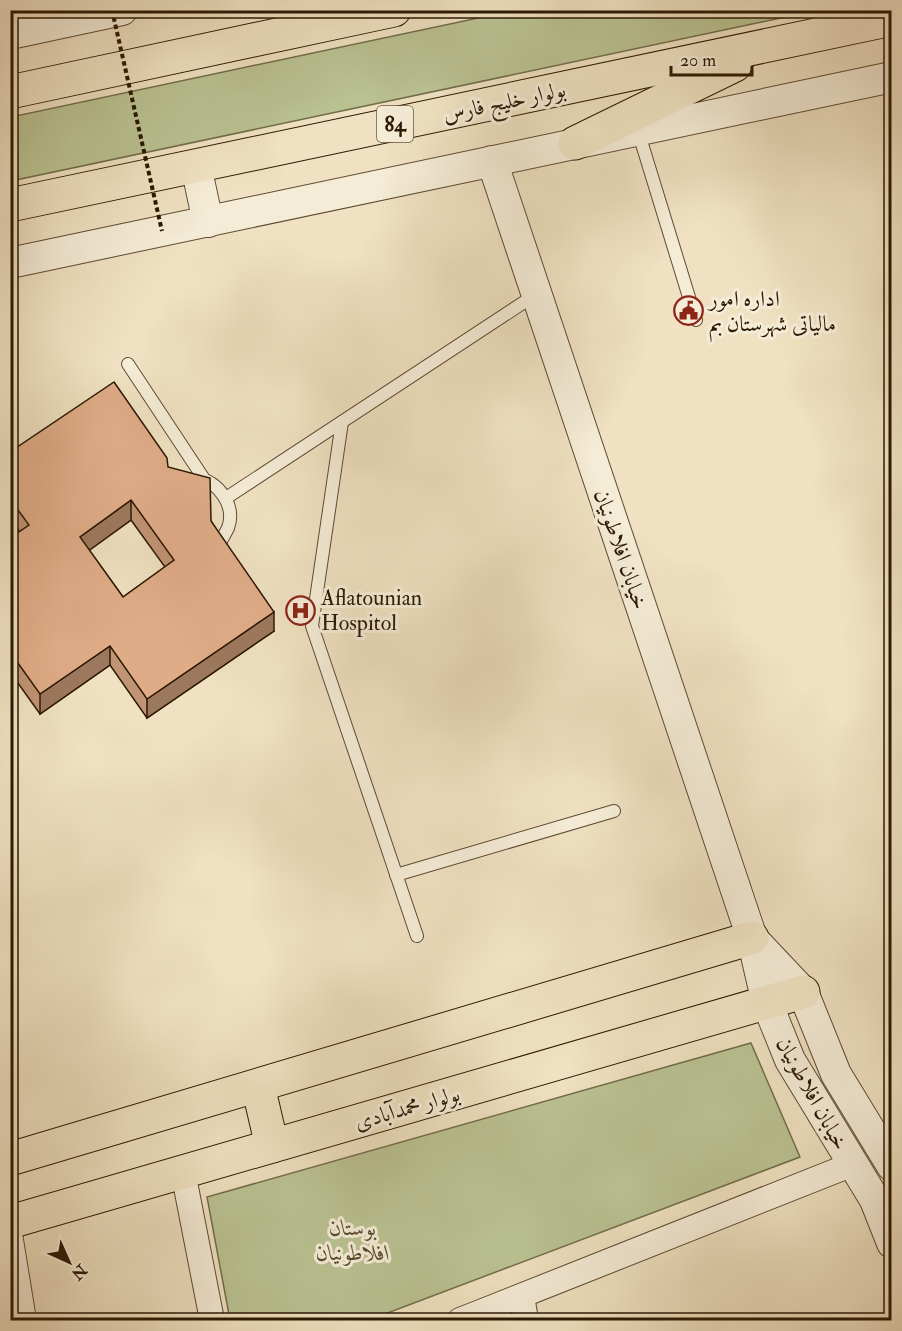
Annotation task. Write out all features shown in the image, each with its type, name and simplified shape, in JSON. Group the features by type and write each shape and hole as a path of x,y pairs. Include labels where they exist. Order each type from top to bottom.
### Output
{"main road":[{"path":"10,92 394,10"},
{"name":"بولوار خلیج فارس","path":"10,206 891,19"},
{"path":"575,143 780,43"},
{"path":"10,1160 752,938"},
{"name":"بولوار محمدآبادی","path":"10,1222 803,992"},
{"path":"258,1086 272,1146"}],"street":[{"path":"10,34 122,10"},
{"path":"10,263 891,76"},
{"name":"خیابان افلاطونیان","path":"492,161 752,938 767,1003 790,1060 875,1200 891,1242"},
{"path":"196,166 208,222"},
{"name":"خیابان افلاطونیان","path":"752,938 803,992 836,1074 891,1166"},
{"path":"460,1320 853,1164"},
{"path":"183,1172 212,1320"},
{"path":"10,1234 24,1320"},
{"path":"522,1296 526,1320"}],"lane":[{"path":"638,130 696,320"},
{"path":"226,498 536,294"},
{"path":"128,364 204,479"},
{"path":"342,422 312,626 417,936"},
{"path":"181,479 189,477 204,479 217,486 226,498 230,512 228,527 221,541"},
{"path":"396,875 614,811"}],"path":[{"path":"112,10 162,231"}],"green space":[{"path":"511,11 814,11 11,181 11,117"},
{"name":"بوستان افلاطونیان","path":"751,1043 800,1157 369,1320 230,1320 207,1197"}],"building":[{"path":"114,382 167,458 168,467 210,478 211,521 274,612 147,699 110,646 40,694 10,652 10,538 29,525 10,499 10,452","holes":["131,500 174,560 123,597 80,537"]}],"place":[{"name":"اداره امور مالیاتی شهرستان بم","path":"688,311"},
{"name":"Aflatounian Hospitol","path":"300,610"}]}
